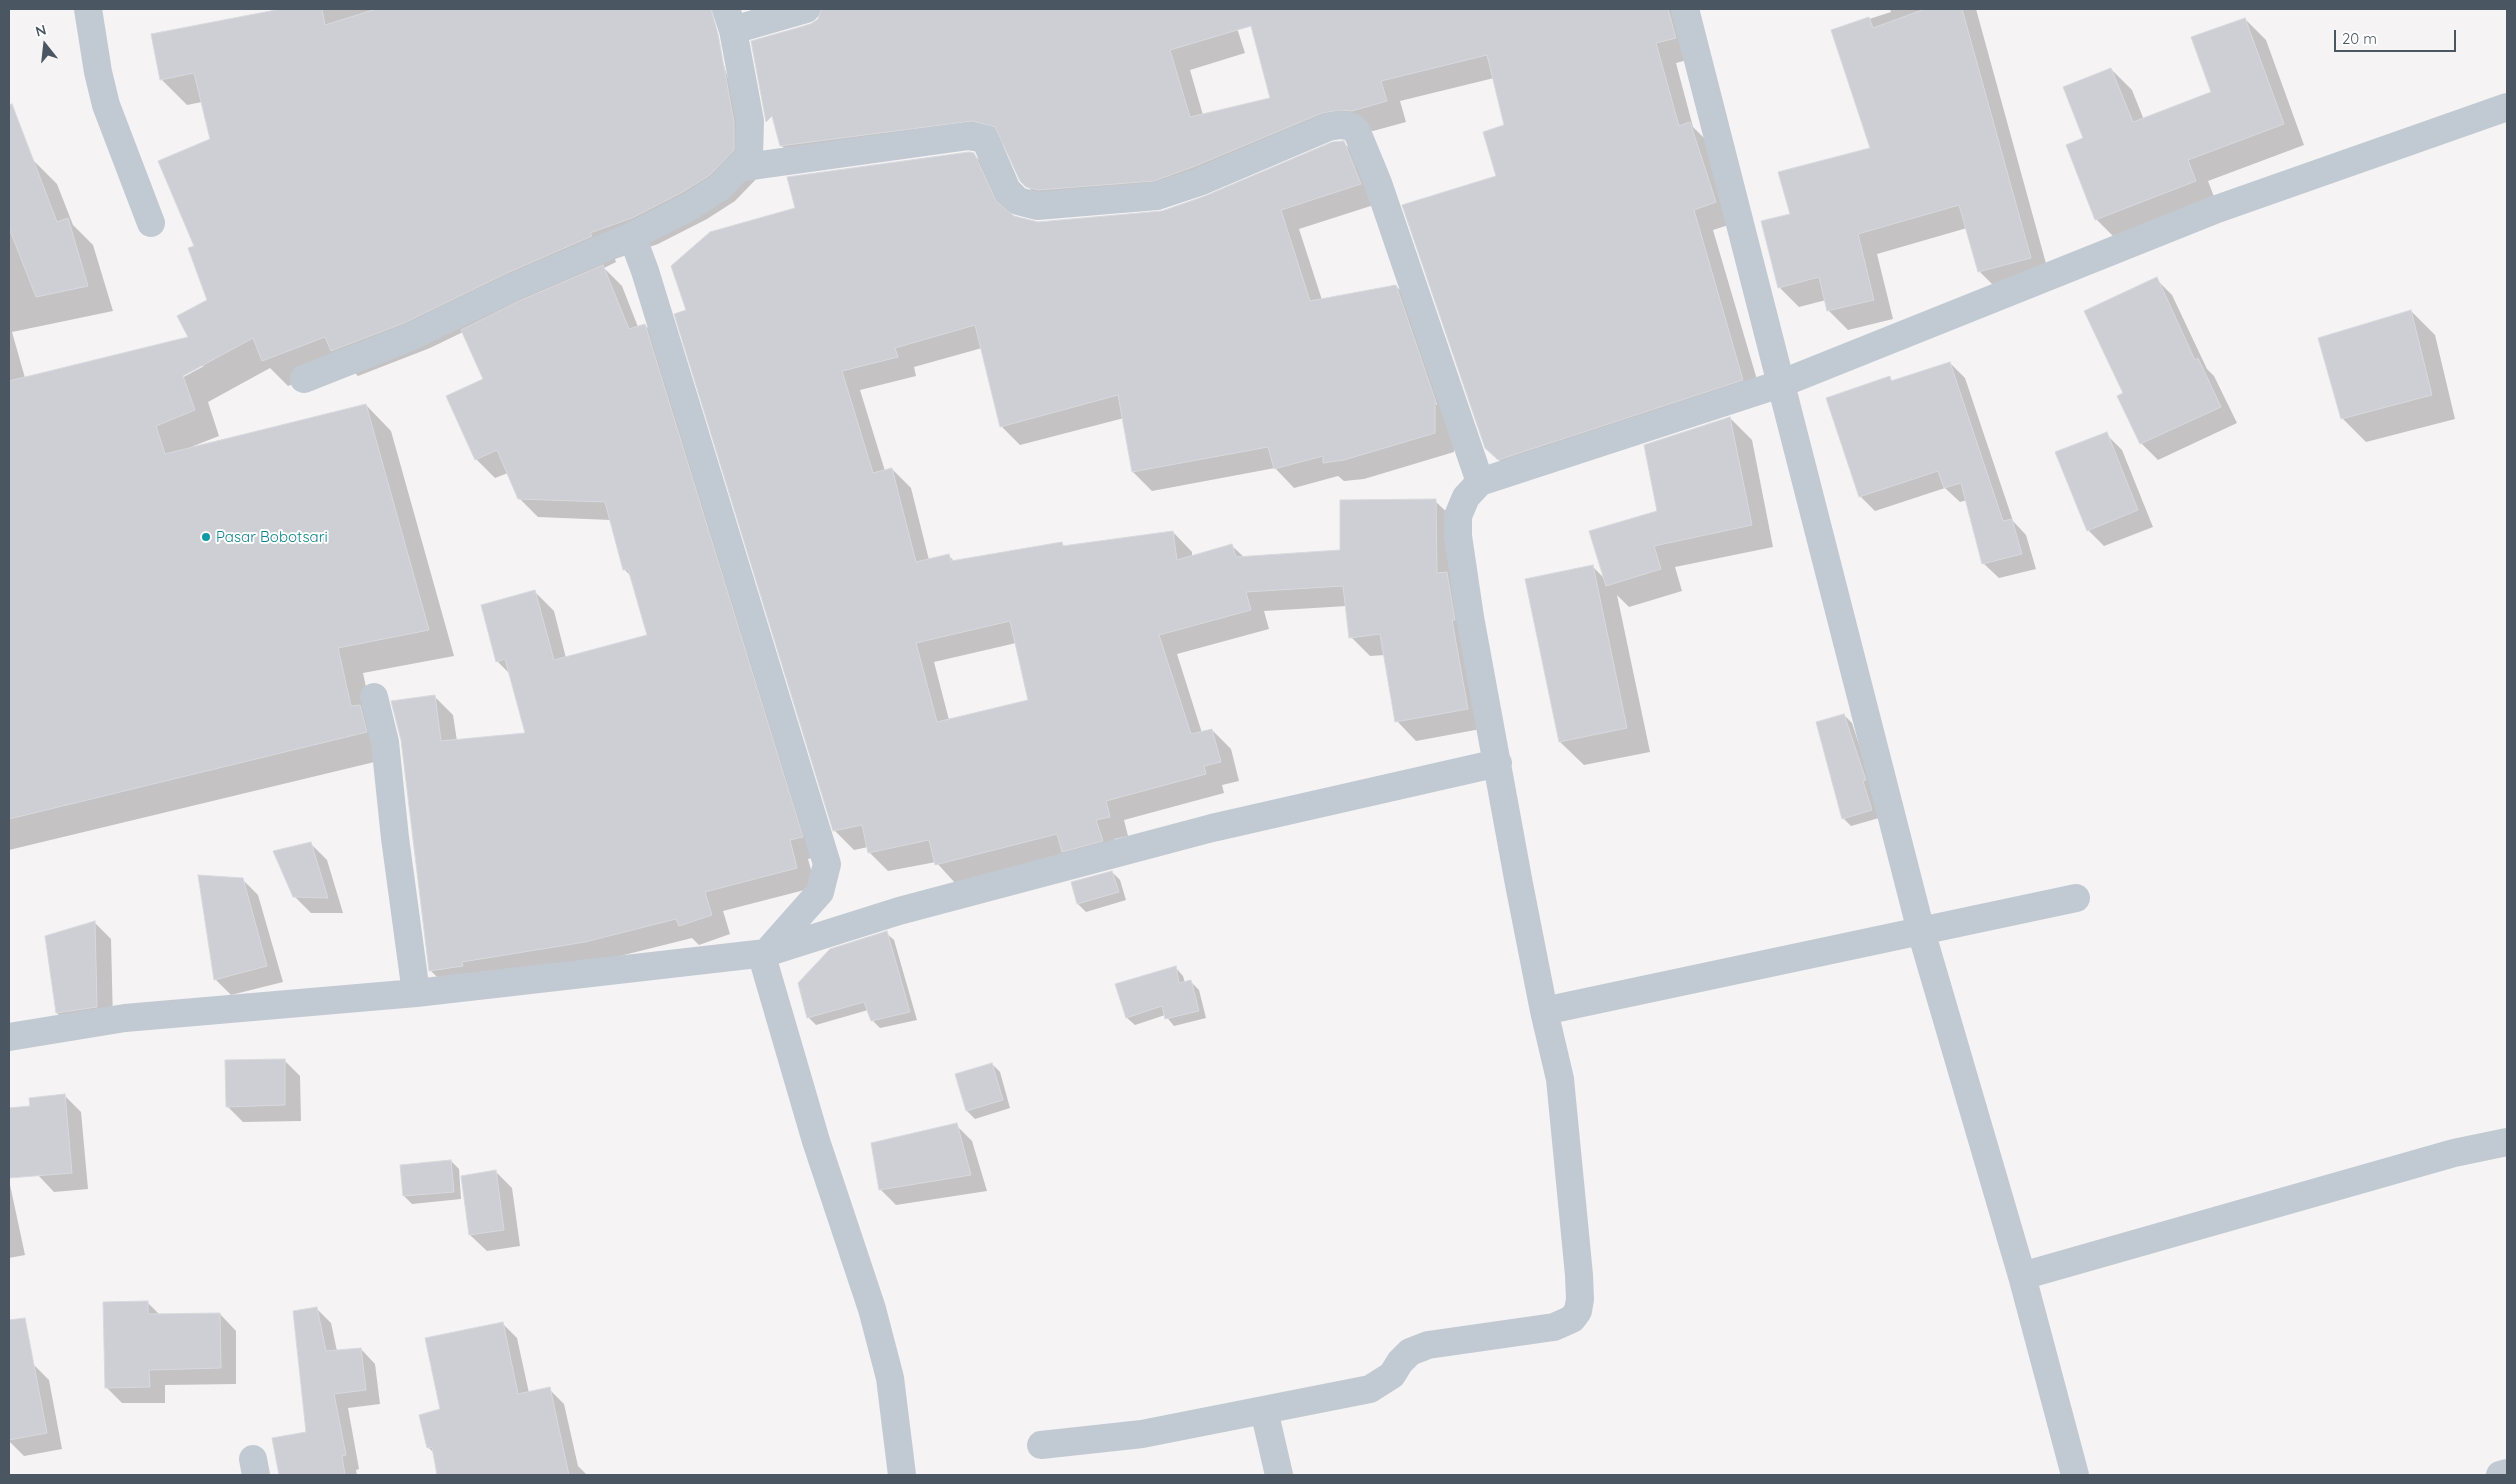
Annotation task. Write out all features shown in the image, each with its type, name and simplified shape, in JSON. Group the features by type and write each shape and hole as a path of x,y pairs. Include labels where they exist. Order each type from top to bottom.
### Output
{"street":[{"path":"88,9 98,72 106,105 151,223"},
{"path":"304,379 410,337 513,287 632,236 689,207 720,187 749,156 750,121 730,20 806,9"},
{"path":"1686,9 1780,384 1921,931 2022,1276 2075,1475"},
{"path":"1041,1445 1142,1434 1370,1390 1392,1374 1410,1352 1428,1345 1554,1327 1572,1319 1578,1311 1580,1299 1579,1274 1560,1079 1544,1011 1470,617 1458,536 1458,516 1466,497 1480,482 1780,384 2217,209 2507,107"},
{"path":"738,168 969,136 985,139 1007,190 1018,201 1037,206 1157,196 1199,182 1315,131 1341,125 1352,127 1357,132 1378,183 1480,482"},
{"path":"632,236 645,271 826,864 820,892 766,953 764,963 773,998 872,1308 890,1378 902,1475"},
{"path":"374,697 385,742 395,838 416,993"},
{"path":"9,1036 125,1018 416,993 766,953 899,911 1212,828 1498,763"},
{"path":"1544,1011 2076,898"},
{"path":"2022,1276 2444,1156 2507,1142"},
{"path":"1264,1410 1279,1475"},
{"path":"2500,1475 2507,1473"}],"building":[{"path":"281,9 322,9 325,25 376,9 711,9 718,34 734,122 734,150 710,175 681,193 632,218 590,233 592,236 507,273 404,323 331,351 325,337 262,361 253,338 183,376 195,410 156,426 165,454 366,404 429,630 338,648 351,706 360,705 367,732 9,819 9,381 188,337 177,316 207,300 188,248 194,246 158,161 210,139 194,73 160,80 151,34"},
{"path":"821,9 1668,9 1676,38 1656,43 1679,126 1690,122 1716,202 1694,210 1743,380 1498,460 1485,448 1402,205 1496,176 1483,132 1504,125 1487,55 1381,81 1387,101 1352,111 1339,110 1322,113 1193,167 1154,181 1038,190 1026,187 1020,181 995,127 972,121 780,146 772,116 766,122 751,41 811,24 818,19","holes":["1251,26 1270,98 1190,117 1170,50"]},
{"path":"1925,9 1962,9 2031,258 1978,272 1959,205 1858,234 1874,300 1827,311 1819,277 1778,288 1761,221 1790,214 1778,172 1870,148 1831,30 1869,17 1873,28"},
{"path":"2245,18 2284,124 2188,160 2196,181 2095,220 2066,145 2083,138 2063,87 2111,68 2133,122 2211,92 2191,37"},
{"path":"12,104 57,222 68,218 88,286 36,297 9,228 9,105"},
{"path":"1344,141 1361,184 1281,210 1310,301 1396,285 1437,405 1435,403 1435,433 1344,460 1323,463 1323,456 1274,469 1268,447 1132,472 1118,395 1000,427 975,325 895,348 898,357 842,371 873,473 892,468 916,562 949,554 951,561 1062,542 1063,546 1173,531 1177,560 1232,544 1236,557 1340,550 1340,500 1436,499 1437,573 1447,572 1455,620 1452,620 1468,709 1395,722 1380,634 1349,638 1343,586 1246,592 1251,610 1159,635 1191,734 1212,729 1221,762 1204,766 1206,774 1106,801 1110,817 1096,820 1103,841 1062,852 1057,834 935,865 929,840 868,853 862,825 833,831 674,314 686,310 671,266 710,232 795,208 787,177 969,152 974,153 996,201 1014,216 1038,222 1162,211 1205,196 1332,142","holes":["1010,621 1028,700 937,722 916,643"]},
{"path":"603,265 629,329 645,324 803,837 790,840 797,868 705,892 712,915 679,926 676,919 585,942 462,962 463,966 429,971 401,740 391,701 435,695 441,741 525,733 505,659 496,662 481,605 535,590 554,660 647,635 628,569 623,570 605,502 518,499 497,450 475,460 446,396 483,379 461,330 519,301"},
{"path":"2157,277 2195,360 2198,358 2221,407 2140,444 2117,396 2123,393 2084,311"},
{"path":"2411,310 2432,395 2341,419 2318,338"},
{"path":"1950,362 2003,521 2012,519 2022,554 1982,564 1961,483 1944,488 1938,471 1859,497 1826,398 1890,376 1891,381"},
{"path":"1730,417 1752,525 1654,546 1661,569 1606,586 1589,531 1657,511 1644,445"},
{"path":"2107,432 2138,510 2087,531 2055,452"},
{"path":"1593,565 1627,728 1559,742 1525,579"},
{"path":"1844,714 1866,780 1863,781 1872,810 1842,819 1816,722"},
{"path":"311,842 328,898 293,897 273,851"},
{"path":"1112,871 1119,892 1077,904 1071,882"},
{"path":"198,875 243,878 267,966 214,980"},
{"path":"95,921 97,1007 56,1013 45,936"},
{"path":"887,931 910,1012 871,1021 864,1002 807,1018 798,983 830,949"},
{"path":"1176,966 1179,983 1191,980 1199,1011 1165,1019 1162,1006 1126,1018 1115,984"},
{"path":"285,1059 285,1105 226,1107 225,1060"},
{"path":"992,1063 1003,1100 966,1111 955,1074"},
{"path":"65,1094 72,1173 9,1178 9,1108 30,1106 29,1098"},
{"path":"957,1123 971,1175 879,1190 871,1143"},
{"path":"451,1160 454,1192 403,1196 400,1165"},
{"path":"496,1170 504,1230 469,1235 461,1176"},
{"path":"148,1301 148,1314 220,1313 221,1368 149,1370 150,1387 105,1388 103,1302"},
{"path":"317,1307 326,1351 361,1348 366,1390 334,1394 346,1455 342,1456 345,1475 279,1475 272,1438 306,1432 293,1311"},
{"path":"25,1318 47,1433 9,1440 9,1320"},
{"path":"503,1322 518,1394 550,1387 569,1475 437,1475 432,1447 427,1448 419,1415 440,1409 425,1338"}],"place":[{"name":"Pasar Bobotsari","path":"206,537"}]}
